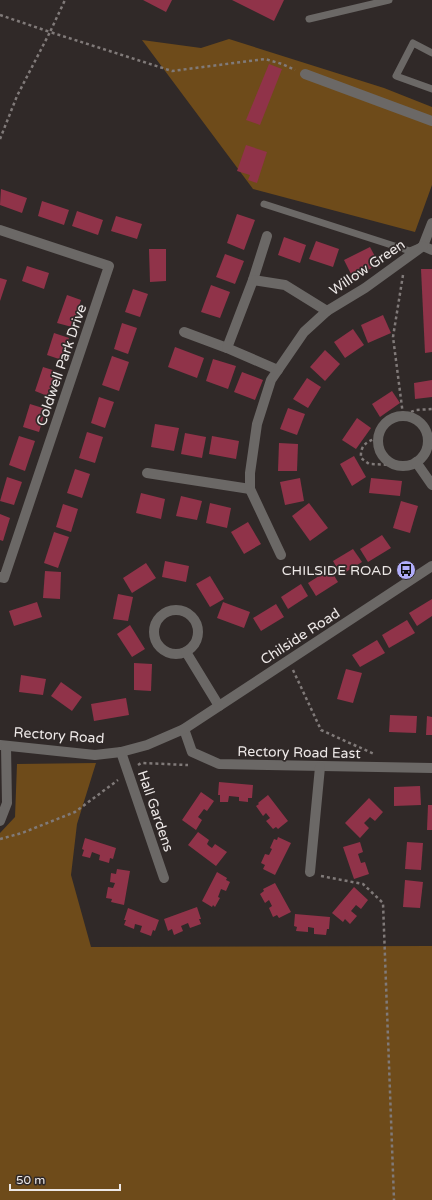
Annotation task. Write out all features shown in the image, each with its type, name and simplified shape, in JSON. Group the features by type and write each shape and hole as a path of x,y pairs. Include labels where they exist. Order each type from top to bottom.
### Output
{"street":[{"path":"305,74 432,121"},
{"path":"427,248 432,223"},
{"name":"Coldwell Park Drive","path":"0,230 109,266 4,578 0,577"},
{"path":"227,348 253,280 267,236"},
{"name":"Willow Green","path":"281,554 250,489 250,473 257,424 271,380 304,332 327,311 365,288 406,259 427,248"},
{"name":"Willow Green","path":"253,280 285,285 327,311"},
{"path":"184,332 227,348 278,370"},
{"path":"403,415 417,420 422,424 427,432 429,445 423,456 416,462 405,466 396,465 385,459 380,452 378,438 380,429 387,421 403,415"},
{"path":"416,462 432,485"},
{"path":"147,474 250,489"},
{"name":"Chilside Road","path":"184,729 432,566"},
{"path":"173,610 185,611 192,616 196,622 198,635 196,642 186,652 171,654 157,644 154,634 155,627 160,617 166,612 173,610"},
{"path":"186,652 218,706"},
{"name":"Rectory Road East","path":"184,729 192,752 220,764 432,768"},
{"name":"Rectory Road","path":"3,745 95,755 121,752 147,745 184,729"},
{"path":"0,821 7,803 3,745"},
{"name":"Hall Gardens","path":"121,752 164,878"},
{"path":"310,872 320,767"}],"lane":[{"path":"309,19 389,0"},
{"path":"432,52 412,43 396,76 432,89"},
{"path":"264,204 410,251 427,248"}],"path":[{"path":"0,139 17,96 50,32 64,0"},
{"path":"0,15 172,71 265,59 282,64 305,74"},
{"path":"406,259 393,337 403,415 416,410 432,409"},
{"path":"378,438 367,442 360,452 361,458 369,464 396,465"},
{"path":"288,660 321,730 382,758 382,767"},
{"path":"0,839 22,833 75,812 142,763 191,765"},
{"path":"310,872 326,878 363,884 383,903 394,1200"}],"shaded area":[{"path":"229,39 384,88 432,107 432,185 415,232 253,189 142,40 201,48"},
{"path":"96,763 77,824 71,875 91,947 432,946 432,1200 0,1200 0,833 15,817 17,764"}],"building":[{"path":"143,0 172,0 166,12"},
{"path":"232,0 284,0 274,21"},
{"path":"269,64 282,69 260,125 246,120"},
{"path":"246,145 267,152 257,183 248,180 250,175 237,171"},
{"path":"1,189 27,198 22,213 0,205"},
{"path":"42,201 69,210 64,225 38,216"},
{"path":"77,211 103,220 98,235 72,226"},
{"path":"237,214 255,220 244,250 227,243"},
{"path":"116,216 142,224 137,239 111,231"},
{"path":"284,237 306,245 300,263 278,255"},
{"path":"316,241 339,249 333,267 309,259"},
{"path":"370,247 379,264 353,278 344,260"},
{"path":"149,249 166,249 166,281 150,282"},
{"path":"225,254 244,261 235,284 216,277"},
{"path":"27,266 49,273 44,289 22,281"},
{"path":"421,269 432,269 432,352 425,353"},
{"path":"0,278 7,280 0,301"},
{"path":"211,285 230,292 220,318 201,312"},
{"path":"133,289 148,294 140,317 125,312"},
{"path":"67,295 81,300 72,327 57,323"},
{"path":"383,315 391,333 368,343 361,325"},
{"path":"122,323 137,328 128,354 114,349"},
{"path":"353,329 364,345 345,358 334,342"},
{"path":"54,333 69,338 62,360 47,355"},
{"path":"175,347 204,358 197,378 168,367"},
{"path":"325,350 340,364 325,381 310,367"},
{"path":"112,356 129,362 119,391 102,385"},
{"path":"213,359 236,366 228,389 206,381"},
{"path":"43,367 59,372 50,397 35,391"},
{"path":"242,372 263,380 255,400 234,392"},
{"path":"307,378 321,387 308,408 293,399"},
{"path":"432,380 432,397 415,399 414,383"},
{"path":"392,391 400,403 380,417 372,404"},
{"path":"99,397 114,402 105,428 91,423"},
{"path":"30,404 46,409 39,432 23,427"},
{"path":"288,408 305,414 297,435 280,429"},
{"path":"357,418 371,428 356,449 342,440"},
{"path":"155,424 179,428 174,451 151,447"},
{"path":"87,432 103,437 95,463 79,458"},
{"path":"185,433 206,437 202,458 181,454"},
{"path":"19,436 35,441 25,471 9,465"},
{"path":"212,436 239,441 236,459 209,454"},
{"path":"279,443 298,444 297,471 278,471"},
{"path":"354,456 366,477 352,486 340,464"},
{"path":"75,469 90,474 82,498 67,493"},
{"path":"7,477 22,482 14,505 0,501"},
{"path":"300,478 304,501 285,505 280,482"},
{"path":"371,478 402,481 400,496 369,493"},
{"path":"141,493 165,499 161,519 136,513"},
{"path":"181,496 202,501 197,520 176,516"},
{"path":"401,501 418,506 410,533 393,528"},
{"path":"210,503 231,508 227,528 206,523"},
{"path":"309,503 328,528 310,541 292,516"},
{"path":"63,504 78,509 71,532 56,527"},
{"path":"0,514 10,518 3,541 0,540"},
{"path":"248,522 261,544 244,554 231,532"},
{"path":"54,532 69,537 58,568 44,563"},
{"path":"382,535 391,548 368,562 360,549"},
{"path":"353,549 362,562 341,575 333,561"},
{"path":"165,561 189,566 186,582 162,577"},
{"path":"146,563 156,578 132,593 123,578"},
{"path":"330,569 338,582 316,596 308,583"},
{"path":"45,571 61,572 60,599 43,598"},
{"path":"210,576 224,599 210,607 196,584"},
{"path":"301,584 308,596 288,609 281,597"},
{"path":"118,594 133,597 128,621 113,619"},
{"path":"432,599 432,616 417,626 409,613"},
{"path":"37,602 42,617 14,626 9,611"},
{"path":"223,602 250,612 244,628 217,618"},
{"path":"276,604 284,617 261,631 253,618"},
{"path":"407,620 415,633 389,648 382,635"},
{"path":"130,625 145,649 132,657 117,634"},
{"path":"377,640 385,653 360,667 352,655"},
{"path":"134,663 152,664 151,691 134,690"},
{"path":"346,669 362,673 353,703 337,699"},
{"path":"21,675 46,679 43,695 19,692"},
{"path":"61,682 82,697 72,711 51,696"},
{"path":"126,698 129,715 94,721 91,704"},
{"path":"390,715 417,716 416,733 389,732"},
{"path":"427,716 432,717 432,735 426,735"},
{"path":"219,782 253,785 252,798 248,798 248,802 239,801 239,797 229,796 228,802 220,802 220,795 218,795"},
{"path":"420,786 421,805 394,806 394,787"},
{"path":"201,792 214,801 207,811 204,809 198,817 202,820 196,830 182,820"},
{"path":"268,795 288,821 278,829 276,827 273,829 266,821 270,818 266,813 263,816 256,806"},
{"path":"369,798 383,812 375,821 370,817 364,823 369,828 360,838 345,823"},
{"path":"428,805 432,805 432,830 427,830"},
{"path":"198,832 209,840 207,844 209,846 212,848 215,844 227,852 216,866 188,845"},
{"path":"278,837 291,843 275,875 263,869 265,865 261,863 265,854 269,855 274,839 277,840"},
{"path":"85,838 116,848 113,859 110,858 109,863 99,860 100,855 92,852 90,858 82,856"},
{"path":"360,842 363,852 358,854 361,863 365,862 369,874 354,879 343,847"},
{"path":"407,842 423,843 421,870 405,869"},
{"path":"117,869 130,871 124,905 111,902 112,899 106,898 108,887 113,888 115,883 110,882 111,873 116,874"},
{"path":"217,872 227,878 226,880 230,882 226,891 221,889 218,897 220,898 215,907 213,905 212,907 202,901"},
{"path":"405,880 423,882 420,908 403,907"},
{"path":"275,883 291,912 279,918 277,915 273,917 269,908 272,906 269,900 265,903 260,894 264,891 263,889"},
{"path":"354,887 368,900 361,909 356,905 351,911 357,916 350,924 345,919 343,922 332,913"},
{"path":"197,907 201,924 190,928 188,923 181,926 183,931 174,935 172,929 168,931 164,919"},
{"path":"128,908 159,920 155,931 153,930 151,936 140,932 142,926 135,924 134,929 124,925"},
{"path":"295,914 330,917 329,929 327,929 326,935 314,934 314,928 308,927 308,932 296,931 297,927 294,926"}],"place":[{"name":"CHILSIDE ROAD","path":"406,570"}]}
